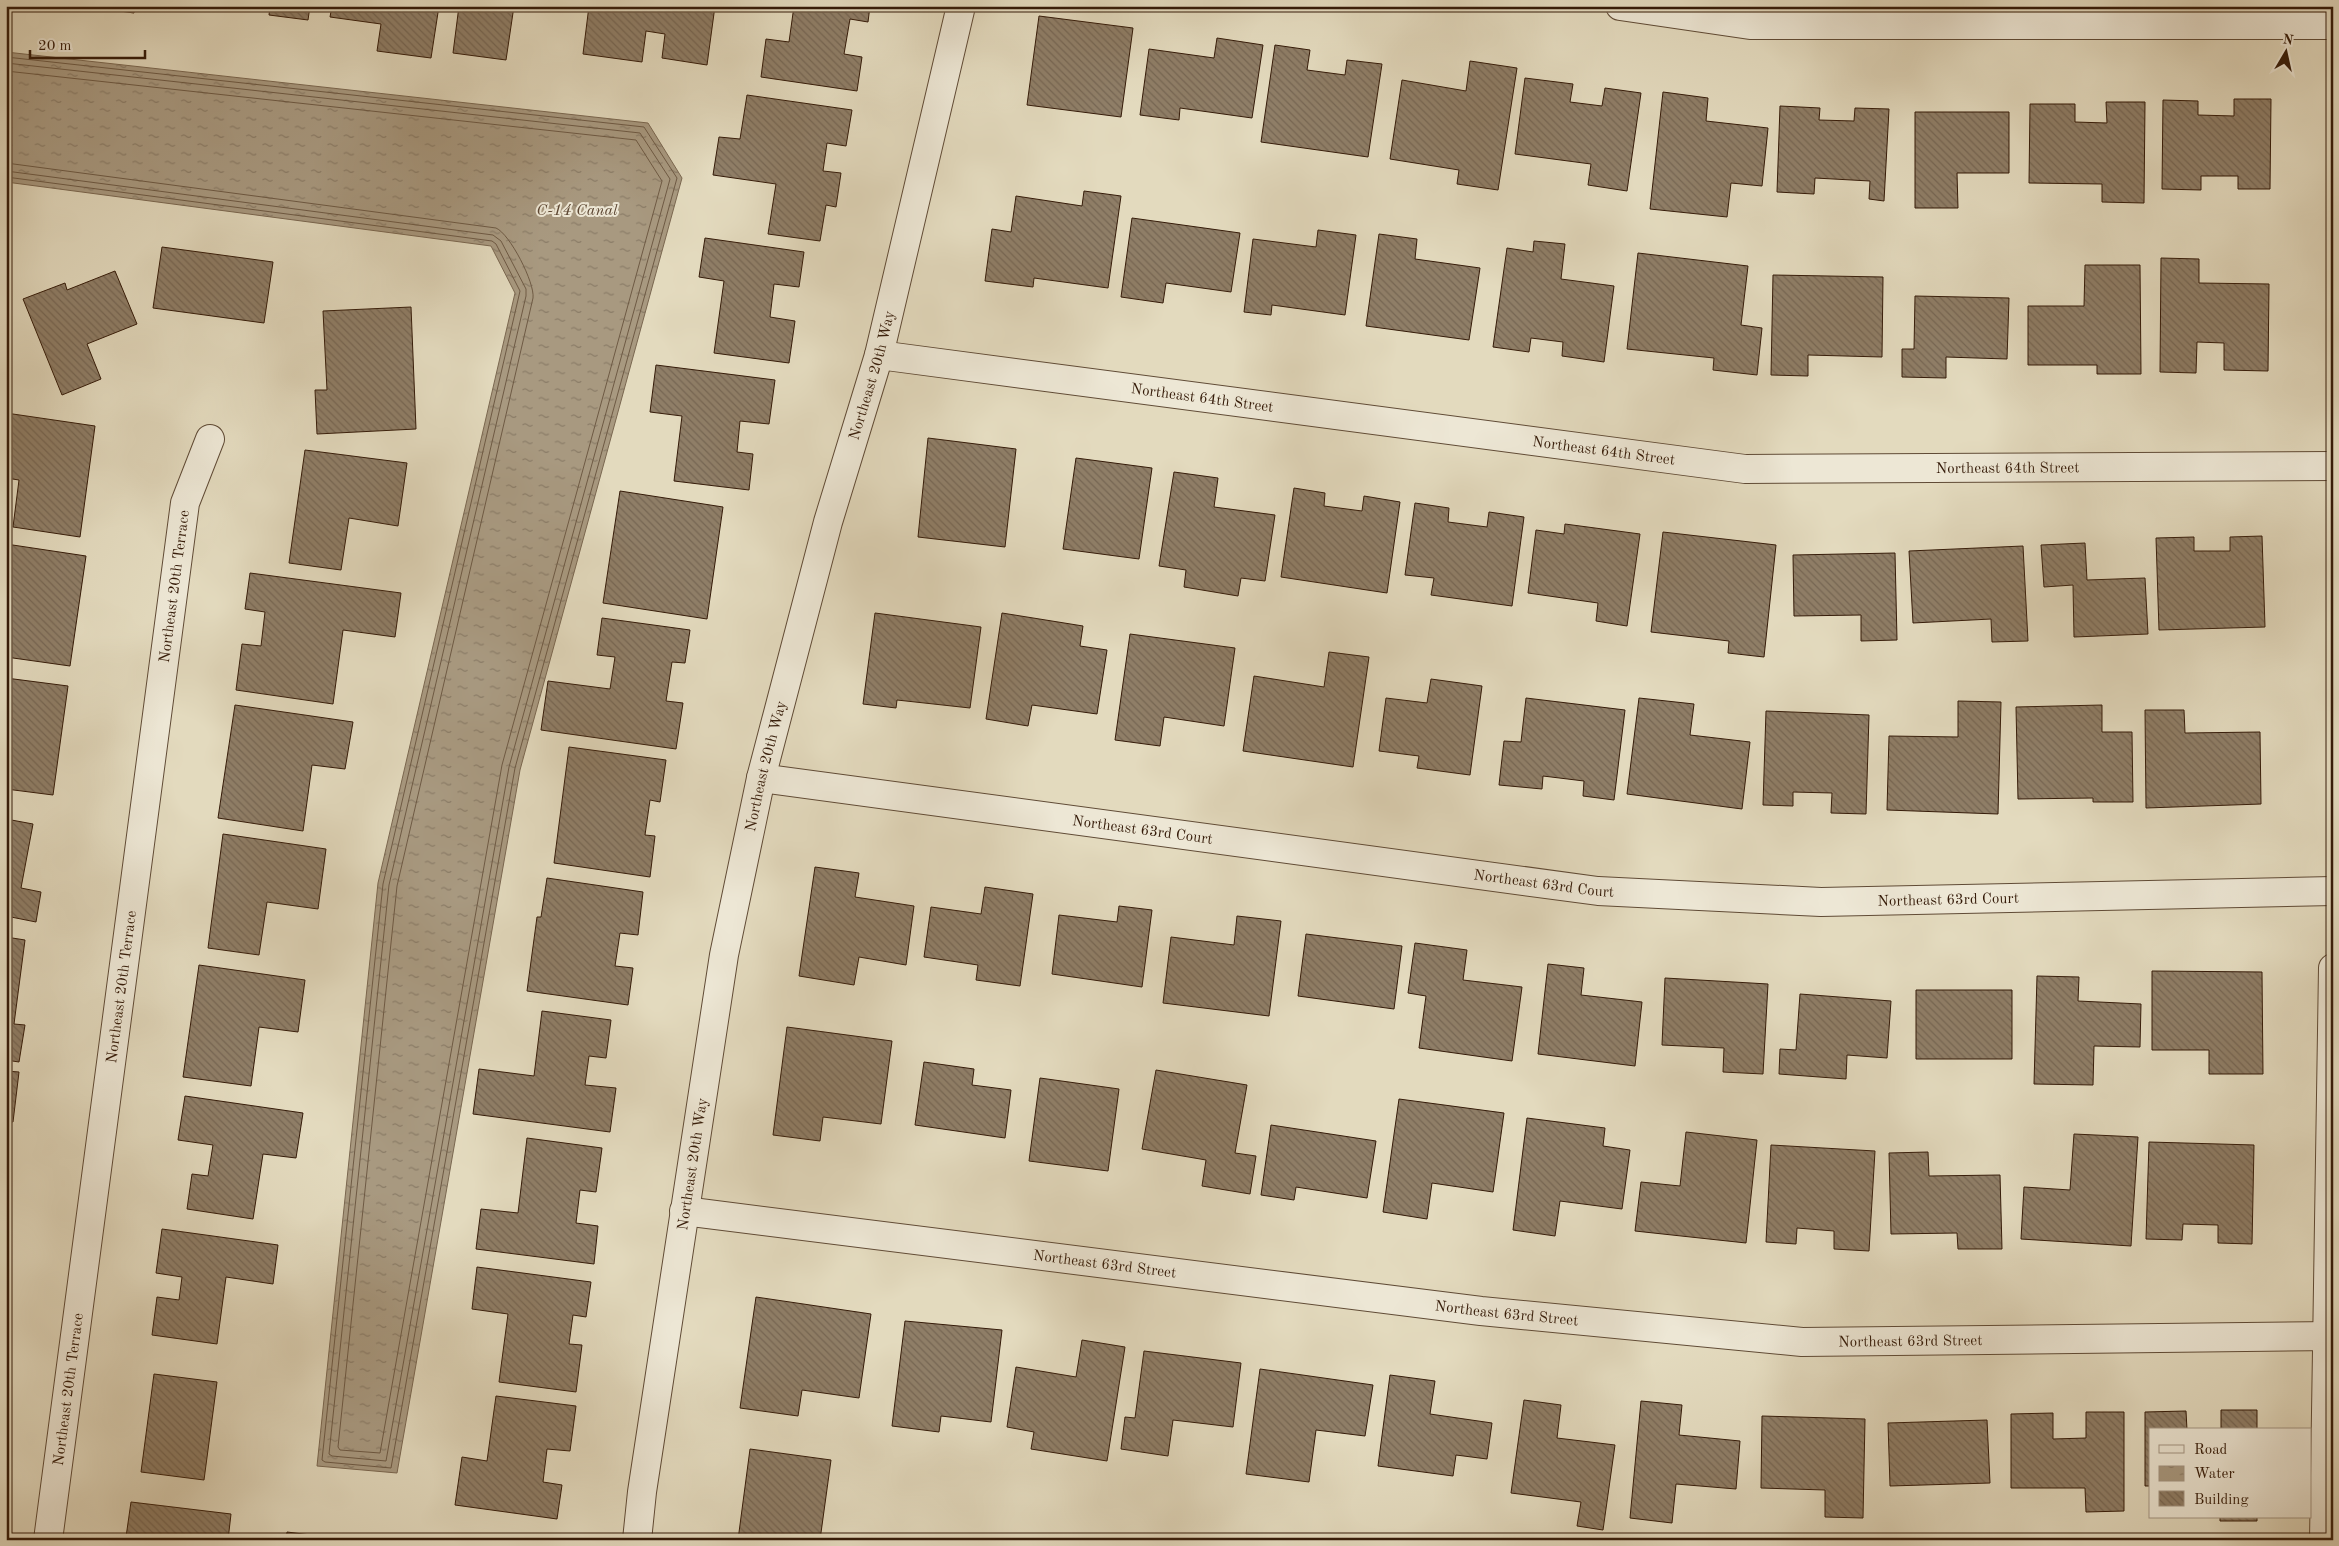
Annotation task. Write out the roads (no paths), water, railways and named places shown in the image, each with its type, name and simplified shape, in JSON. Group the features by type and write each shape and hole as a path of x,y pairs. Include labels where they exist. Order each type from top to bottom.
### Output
{"street":[{"name":"Northeast 20th Way","path":"637,1540 643,1482 724,955 761,778 828,522 879,355 962,6"},
{"path":"1620,6 1750,25 1920,16 2333,25"},
{"name":"Northeast 64th Street","path":"879,355 1745,469 2333,466"},
{"name":"Northeast 20th Terrace","path":"48,1540 185,503 210,438"},
{"name":"Northeast 63rd Court","path":"761,778 1598,891 1821,902 2333,891"},
{"path":"2324,1540 2330,1336 2333,968"},
{"name":"Northeast 63rd Street","path":"684,1211 1481,1311 1802,1342 2330,1336"}],"water":[{"name":"C-14 Canal","path":"6,52 648,123 682,178 520,770 397,1473 317,1466 378,883 515,293 491,246 6,182"}]}
